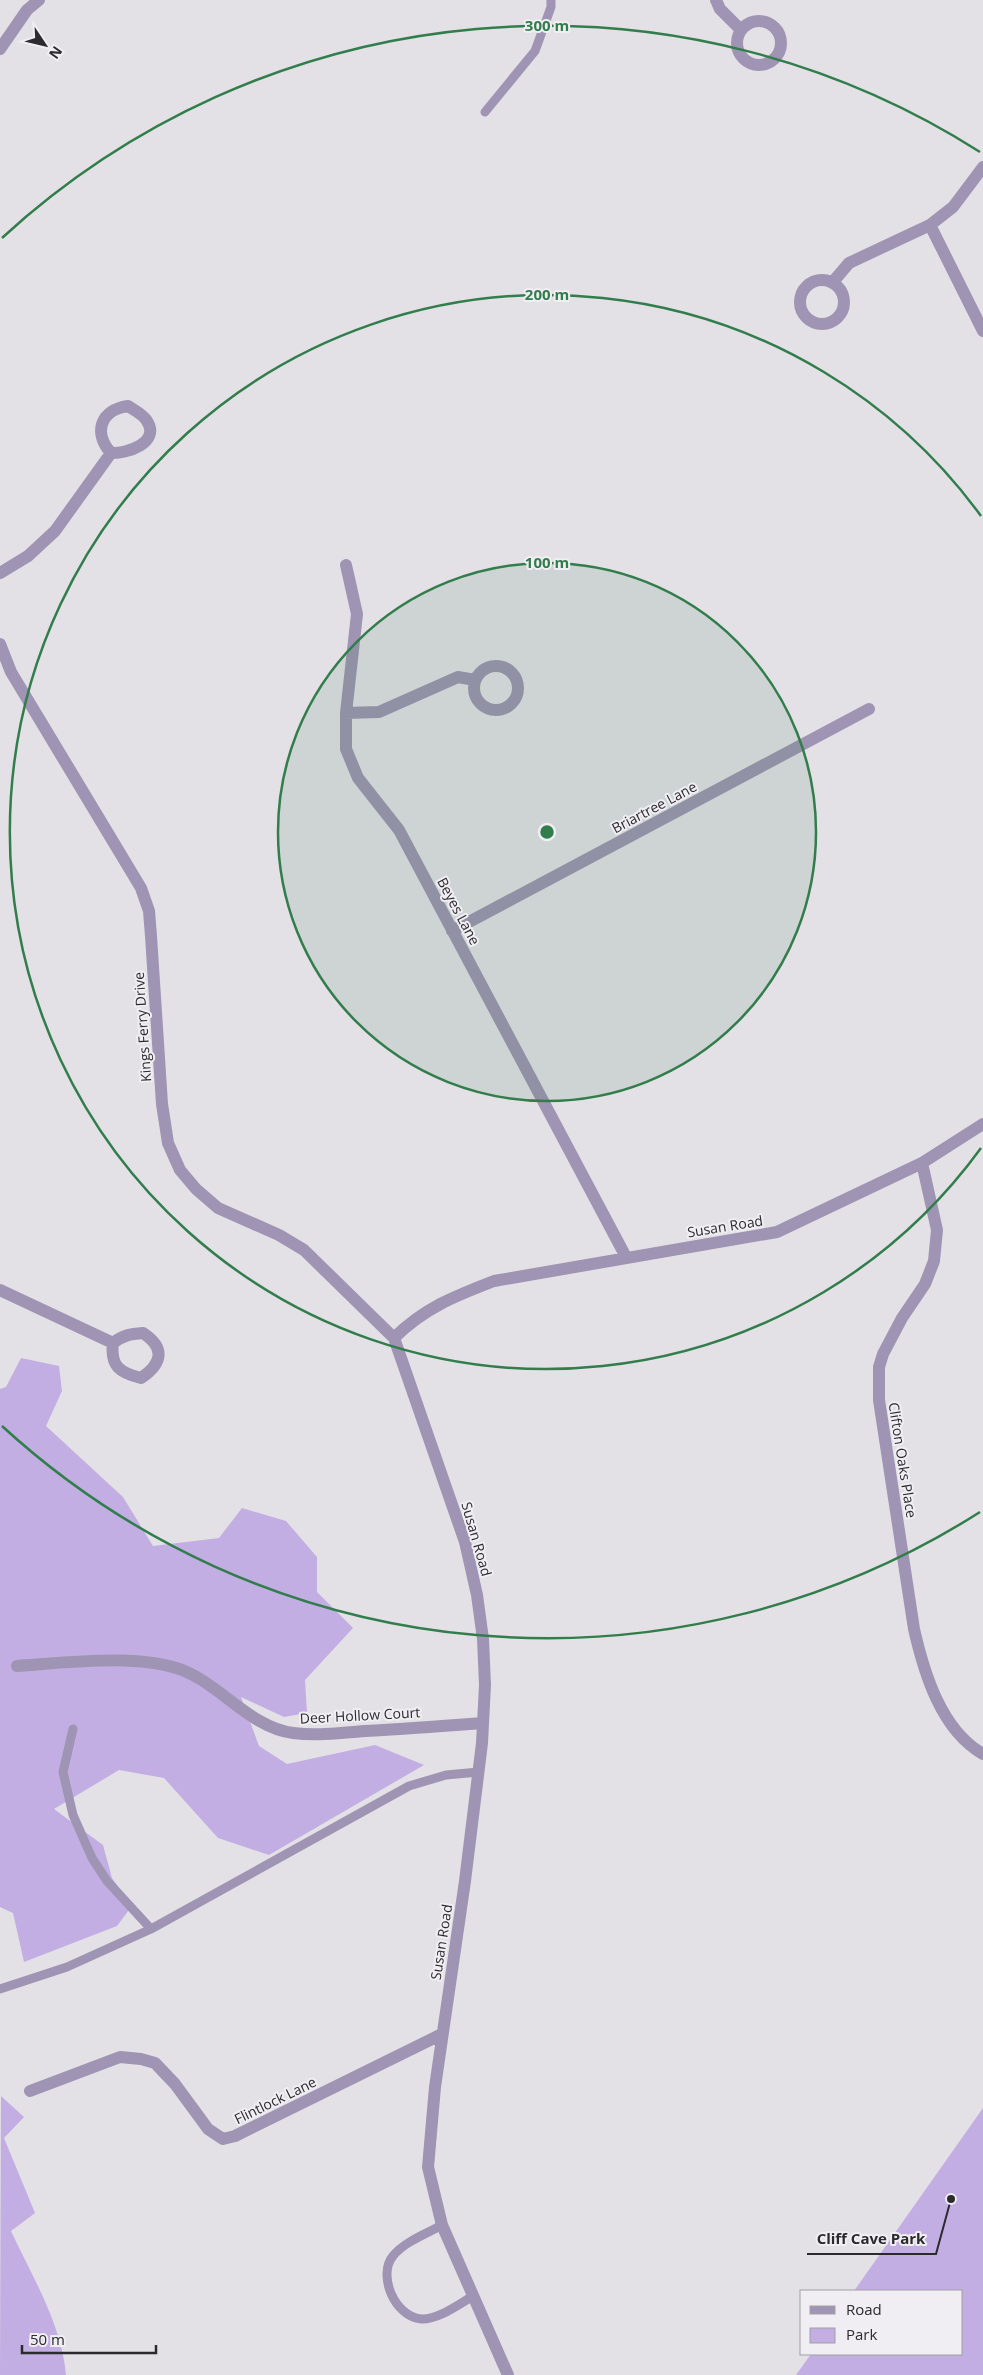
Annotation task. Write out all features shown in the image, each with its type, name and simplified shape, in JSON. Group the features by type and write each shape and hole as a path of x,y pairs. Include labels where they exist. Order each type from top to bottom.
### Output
{"street":[{"path":"0,49 27,10 39,0"},
{"path":"716,0 720,9 741,30"},
{"path":"832,283 849,263 930,224 953,207 983,167"},
{"path":"930,224 983,331"},
{"path":"0,573 28,556 55,531 111,453"},
{"name":"Beyes Lane","path":"346,565 357,614 346,713 346,749 358,778 399,830 626,1257"},
{"name":"Kings Ferry Drive","path":"0,644 11,672 141,888 149,911 162,1104 168,1143 180,1170 196,1189 218,1208 279,1236 304,1250 394,1338"},
{"path":"346,713 379,712 458,677 475,680"},
{"name":"Briartree Lane","path":"452,931 869,708"},
{"name":"Susan Road","path":"508,2375 442,2225 428,2167 442,2034 461,1915 479,1772 485,1685 483,1639 477,1595 465,1542 394,1338 411,1321 431,1309 460,1294 494,1281 777,1232 922,1163 983,1124"},
{"name":"Clifton Oaks Place","path":"922,1163 937,1230 934,1262 925,1284 902,1318 883,1354 879,1367 879,1400 914,1629 922,1666 936,1697 953,1727 972,1748 983,1754"},
{"path":"0,1290 113,1343"},
{"name":"Deer Hollow Court","path":"17,1666 121,1661 162,1664 191,1674 217,1689 243,1710 268,1725 292,1733 322,1734 482,1723"},
{"name":"Flintlock Lane","path":"30,2091 120,2057 141,2059 155,2063 175,2084 208,2129 223,2139 235,2136 442,2034"}],"lane":[{"path":"485,112 535,51 551,7 551,0"},
{"path":"73,1729 63,1772 73,1815 92,1858 107,1881 151,1929"},
{"path":"0,1989 66,1967 151,1929 408,1786 446,1775 479,1772"},
{"path":"442,2225 401,2249 393,2256 388,2264 386,2280 391,2293 402,2310 410,2316 422,2319 436,2316 473,2296"}],"green space":[{"path":"21,1358 59,1366 62,1391 46,1426 123,1497 153,1546 219,1538 242,1508 286,1521 317,1557 317,1592 353,1628 305,1680 307,1713 284,1717 241,1697 259,1746 287,1764 375,1745 424,1765 269,1855 218,1838 164,1778 119,1770 54,1809 103,1845 112,1878 132,1906 117,1926 24,1962 13,1913 0,1907 0,1389 6,1387"},
{"path":"1,2096 24,2117 4,2138 35,2213 11,2231 37,2283 52,2319 59,2338 66,2375 0,2375"},
{"path":"983,2108 983,2375 796,2375 810,2355 963,2355 963,2290 855,2290"}],"place":[{"name":"Cliff Cave Park","path":"951,2199"}]}
